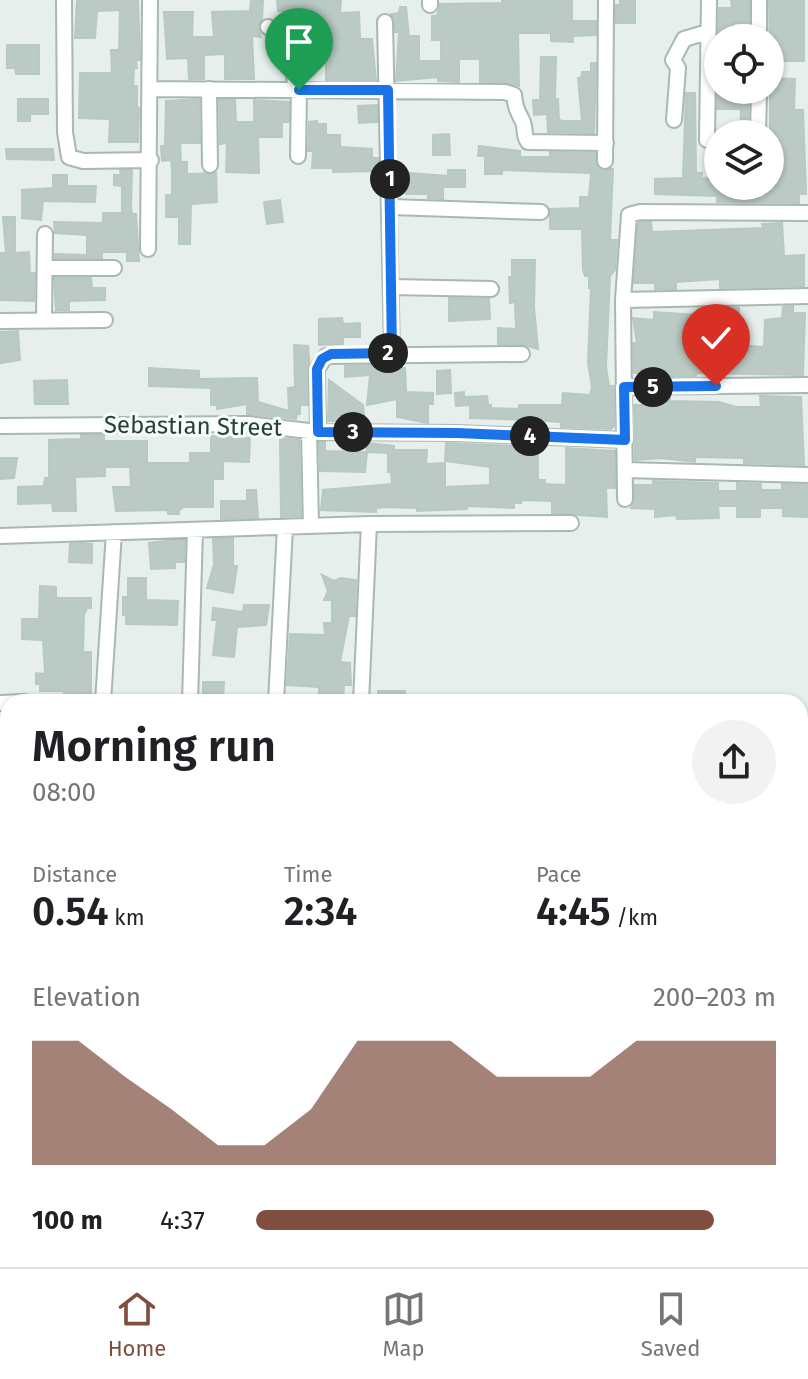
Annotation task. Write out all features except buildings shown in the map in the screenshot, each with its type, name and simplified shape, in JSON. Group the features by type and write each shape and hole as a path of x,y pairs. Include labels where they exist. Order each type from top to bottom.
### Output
{"street":[{"path":"64,0 65,132 69,157 83,161 151,160"},
{"path":"148,249 152,89 150,0"},
{"path":"605,161 606,0"},
{"path":"708,24 709,0"},
{"path":"759,0 759,24"},
{"path":"385,22 392,353"},
{"path":"268,27 293,41 298,156"},
{"path":"674,120 678,68 673,60 684,39 704,33"},
{"path":"152,89 510,93 514,95 516,113 523,122 525,140 528,142 606,143"},
{"path":"209,89 210,165"},
{"path":"391,207 541,212"},
{"path":"625,499 623,300 629,215 808,213"},
{"path":"44,320 45,234"},
{"path":"45,268 114,268"},
{"path":"392,287 491,289"},
{"path":"623,300 808,296"},
{"path":"0,321 105,320"},
{"path":"311,526 317,369 322,359 331,354 522,354"},
{"path":"624,387 808,385"},
{"name":"Sebastian Street","path":"0,426 248,424 313,432 457,433 625,440"},
{"path":"625,470 808,475"},
{"path":"0,536 369,524 571,523"},
{"path":"361,694 369,524"},
{"path":"276,694 285,527"},
{"path":"190,694 195,530"},
{"path":"104,694 114,532"}],"route":[{"path":"299,90 388,90 392,353 331,354 319,362 318,432 457,433 625,440 624,387 716,386"}]}
